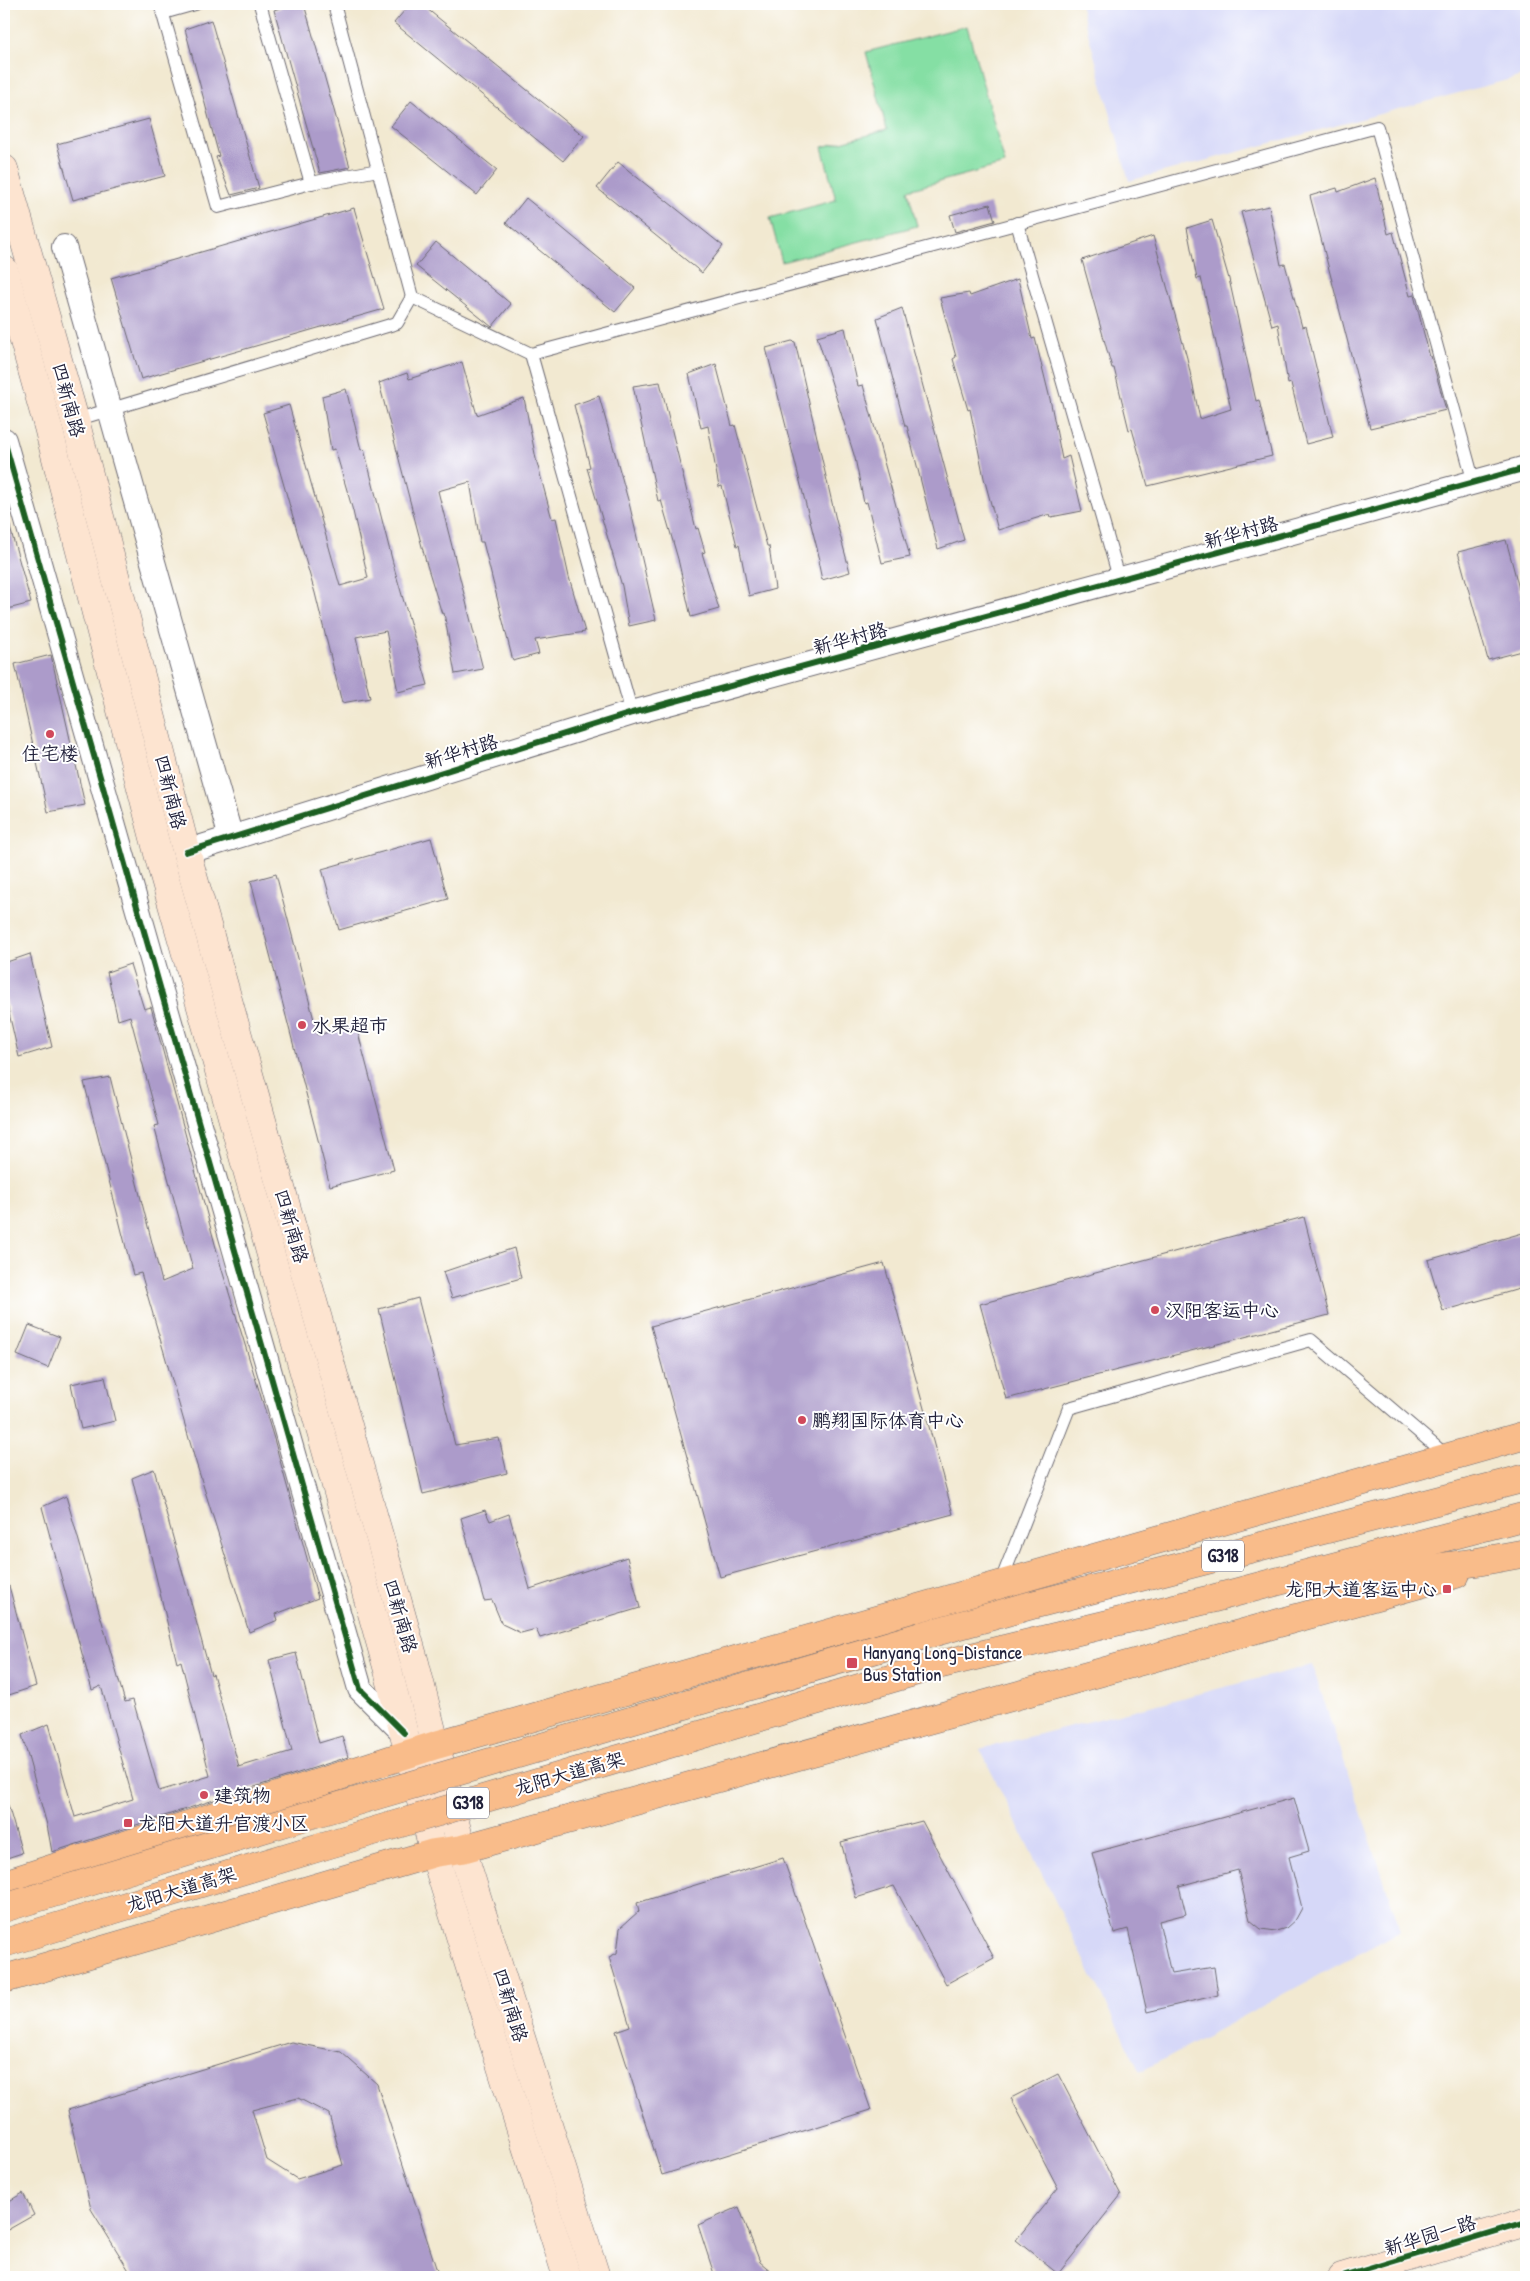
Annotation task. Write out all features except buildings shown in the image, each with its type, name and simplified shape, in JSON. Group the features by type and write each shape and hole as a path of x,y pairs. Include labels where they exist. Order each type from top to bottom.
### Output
{"main road":[{"name":"四新南路","path":"4,170 75,420 186,852 415,1663 462,1849 596,2277"},
{"name":"四新南路","path":"4,270 48,427 162,865 407,1743 434,1853 567,2277"},
{"path":"4,1884 407,1743 436,1745 1526,1435"},
{"name":"龙阳大道高架","path":"4,1908 316,1813 921,1636 1524,1478"},
{"name":"G318","path":"1211,1599 1526,1516"},
{"path":"1211,1599 1526,1554"},
{"path":"4,1979 434,1853 462,1849 1526,1554"},
{"name":"龙阳大道高架","path":"4,1943 348,1838 934,1666 1211,1599"},
{"name":"新华园一路","path":"1342,2277 1526,2222"}],"street":[{"path":"64,247 231,838"},
{"path":"4,440 360,1689 407,1743"},
{"name":"新华村路","path":"186,852 632,713 1120,581 1526,468"}],"lane":[{"path":"195,4 162,8 218,207 311,183 378,170"},
{"path":"260,4 311,183"},
{"path":"75,420 397,323 412,297 334,4"},
{"path":"412,297 531,354 1377,127 1474,483"},
{"path":"1017,224 1120,581"},
{"path":"531,354 632,713"},
{"path":"1000,1584 1069,1408 1311,1340 1448,1457"}],"shaded area":[{"path":"1080,4 1526,4 1526,75 1129,181"},
{"path":"1312,1665 1401,1931 1140,2072 980,1749"}],"green space":[{"path":"967,26 1005,164 908,190 917,226 782,262 770,218 836,200 822,147 887,130 866,52"}],"cycle path":[{"path":"4,440 360,1689 404,1733"},
{"path":"186,852 632,713 1526,468"},
{"path":"1342,2277 1526,2222"}],"place":[{"name":"住宅楼","path":"50,734"},
{"name":"水果超市","path":"302,1025"},
{"name":"汉阳客运中心","path":"1155,1310"},
{"name":"鹏翔国际体育中心","path":"802,1420"},
{"name":"龙阳大道客运中心","path":"1447,1589"},
{"name":"Hanyang Long-Distance Bus Station","path":"852,1663"},
{"name":"建筑物","path":"204,1795"},
{"name":"龙阳大道升官渡小区","path":"128,1823"}]}
